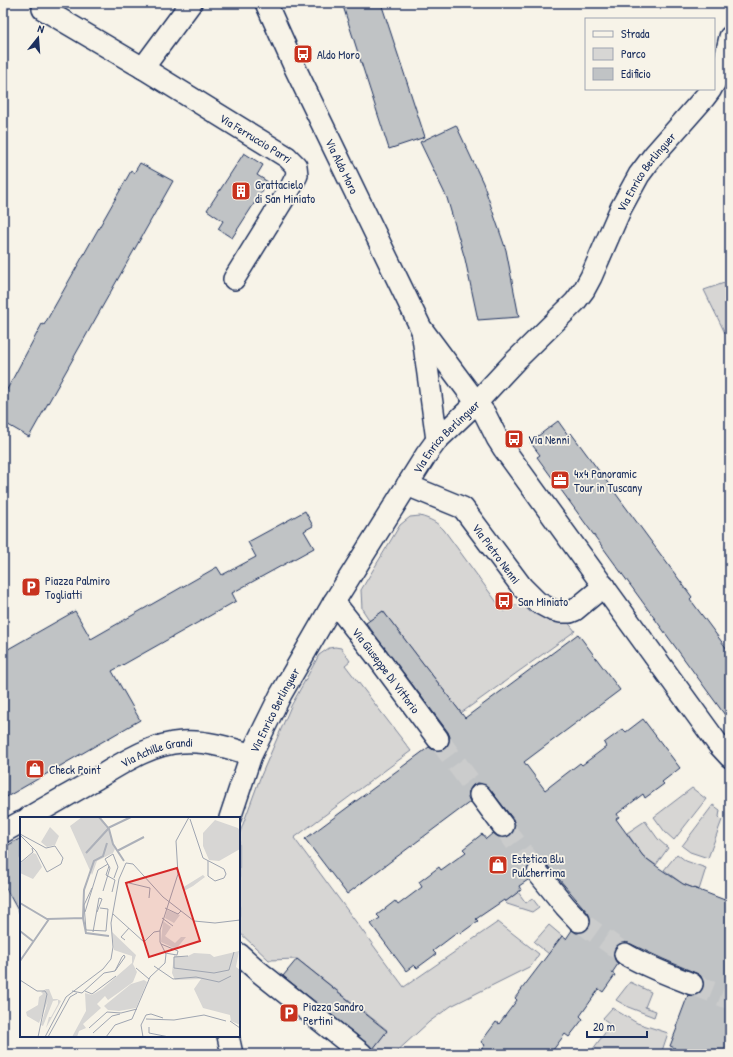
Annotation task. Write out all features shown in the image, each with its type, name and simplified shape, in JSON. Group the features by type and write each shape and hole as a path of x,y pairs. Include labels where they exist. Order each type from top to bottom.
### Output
{"street":[{"path":"143,68 191,3"},
{"name":"Via Aldo Moro","path":"266,3 296,70 421,328 476,403"},
{"name":"Via Ferruccio Parri","path":"43,9 143,68 287,157 296,166 297,175 291,187 234,279"},
{"path":"715,82 725,59 730,37"},
{"name":"Via Enrico Berlinguer","path":"230,817 251,755 281,694 334,602 407,485 437,440 476,403 515,361 575,302 591,277 621,208 639,176 710,90"},
{"name":"Via Aldo Moro","path":"421,328 437,440"},
{"path":"476,403 485,414 504,449 718,744 730,757"},
{"name":"Via Pietro Nenni","path":"407,485 463,508 522,587 537,602 552,610 561,612 570,612 575,610 604,586"},
{"name":"Via Giuseppe Di Vittorio","path":"334,602 375,654 438,740"},
{"name":"Via Achille Grandi","path":"30,817 134,757 163,745 181,742 202,743 216,745 251,755"},
{"path":"480,795 503,826"},
{"path":"3,832 20,823"},
{"path":"538,873 565,906 579,920"},
{"path":"625,954 647,966 692,984"},
{"path":"240,956 248,970 362,1054"},
{"path":"228,1037 232,1054"}],"green space":[{"path":"730,281 730,332 725,333 704,290"},
{"path":"420,516 433,521 444,530 504,612 513,605 527,604 545,618 561,622 567,621 575,631 461,713 383,611 370,621 362,609 361,590 400,525 410,517"},
{"path":"329,648 341,648 350,661 345,665 411,751 294,838 404,987 498,922 539,954 531,966 451,1006 429,1022 394,1054 384,1054 374,1047 387,1030 297,959 269,960 240,933 240,832 260,778 291,706 319,655"},
{"path":"692,788 706,799 674,840 665,832 654,817"},
{"path":"713,805 720,810 719,817 722,820 708,858 690,852 682,846"},
{"path":"645,821 658,839 668,848 656,865 643,856 627,833"},
{"path":"677,854 686,861 706,868 699,890 683,884 664,870"},
{"path":"518,892 526,903 532,898 539,907 532,912 505,902"},
{"path":"549,925 562,936 549,954 534,942"},
{"path":"630,982 651,992 645,1007 656,1011 654,1017 628,1007 616,1000"},
{"path":"612,1008 637,1023 668,1033 661,1054 592,1054 593,1049 610,1026 603,1018"}],"building":[{"path":"342,3 381,3 425,137 389,149"},
{"path":"456,125 483,183 506,250 519,317 478,320 465,259 447,198 420,142"},
{"name":"Grattacielo di San Miniato","path":"244,153 263,165 257,175 268,182 232,238 218,229 223,221 207,210"},
{"path":"140,163 173,181 29,437 3,422 3,397 42,324 44,325 131,171 134,173"},
{"path":"558,421 568,435 571,433 692,597 690,599 730,653 730,722 537,457 540,455 530,442"},
{"path":"305,511 313,526 304,531 314,548 232,593 236,601 112,671 140,720 3,799 3,652 75,611 91,639 217,567 222,575 256,557 248,542"},
{"path":"383,611 465,718 578,634 620,690 524,762 545,790 580,763 582,765 606,747 604,743 623,729 626,732 643,719 680,768 662,782 664,784 645,798 643,794 617,814 619,817 616,819 643,856 659,868 683,884 730,902 730,1054 672,1054 675,1048 670,1046 688,995 694,996 700,993 704,982 701,976 696,973 625,942 614,948 613,955 618,964 612,973 615,975 603,992 599,989 580,1016 583,1019 569,1037 565,1034 550,1054 478,1054 485,1045 481,1042 496,1022 499,1024 517,1000 515,998 562,936 566,939 572,930 576,933 582,933 590,925 591,919 588,913 547,865 542,862 536,861 530,864 526,875 528,880 519,886 521,890 505,902 504,900 476,919 478,921 460,934 458,932 433,951 436,954 417,968 414,965 406,971 371,924 380,918 377,915 395,901 398,905 422,887 419,882 439,867 441,870 466,852 463,849 482,834 486,839 493,833 499,837 505,838 510,836 514,831 515,825 513,819 489,788 484,784 478,783 473,785 469,791 468,797 470,802 347,894 305,839 429,747 440,751 449,743 450,737 448,732 366,623"},
{"path":"20,839 20,914 3,883 3,848"},
{"path":"297,959 387,1031 373,1049 283,976"}],"tunnel":[{"path":"438,739 480,795"},
{"path":"503,826 538,873"},
{"path":"579,921 625,954"},
{"path":"692,984 730,999"}],"place":[{"name":"Aldo Moro","path":"303,54"},
{"name":"Grattacielo di San Miniato","path":"241,191"},
{"name":"Via Nenni","path":"514,439"},
{"name":"4x4 Panoramic Tour in Tuscany","path":"560,480"},
{"name":"Piazza Palmiro Togliatti","path":"31,587"},
{"name":"San Miniato","path":"504,601"},
{"name":"Check Point","path":"35,769"},
{"name":"Estetica Blu Pulcherrima","path":"498,865"},
{"name":"Piazza Sandro Pertini","path":"289,1013"}]}
